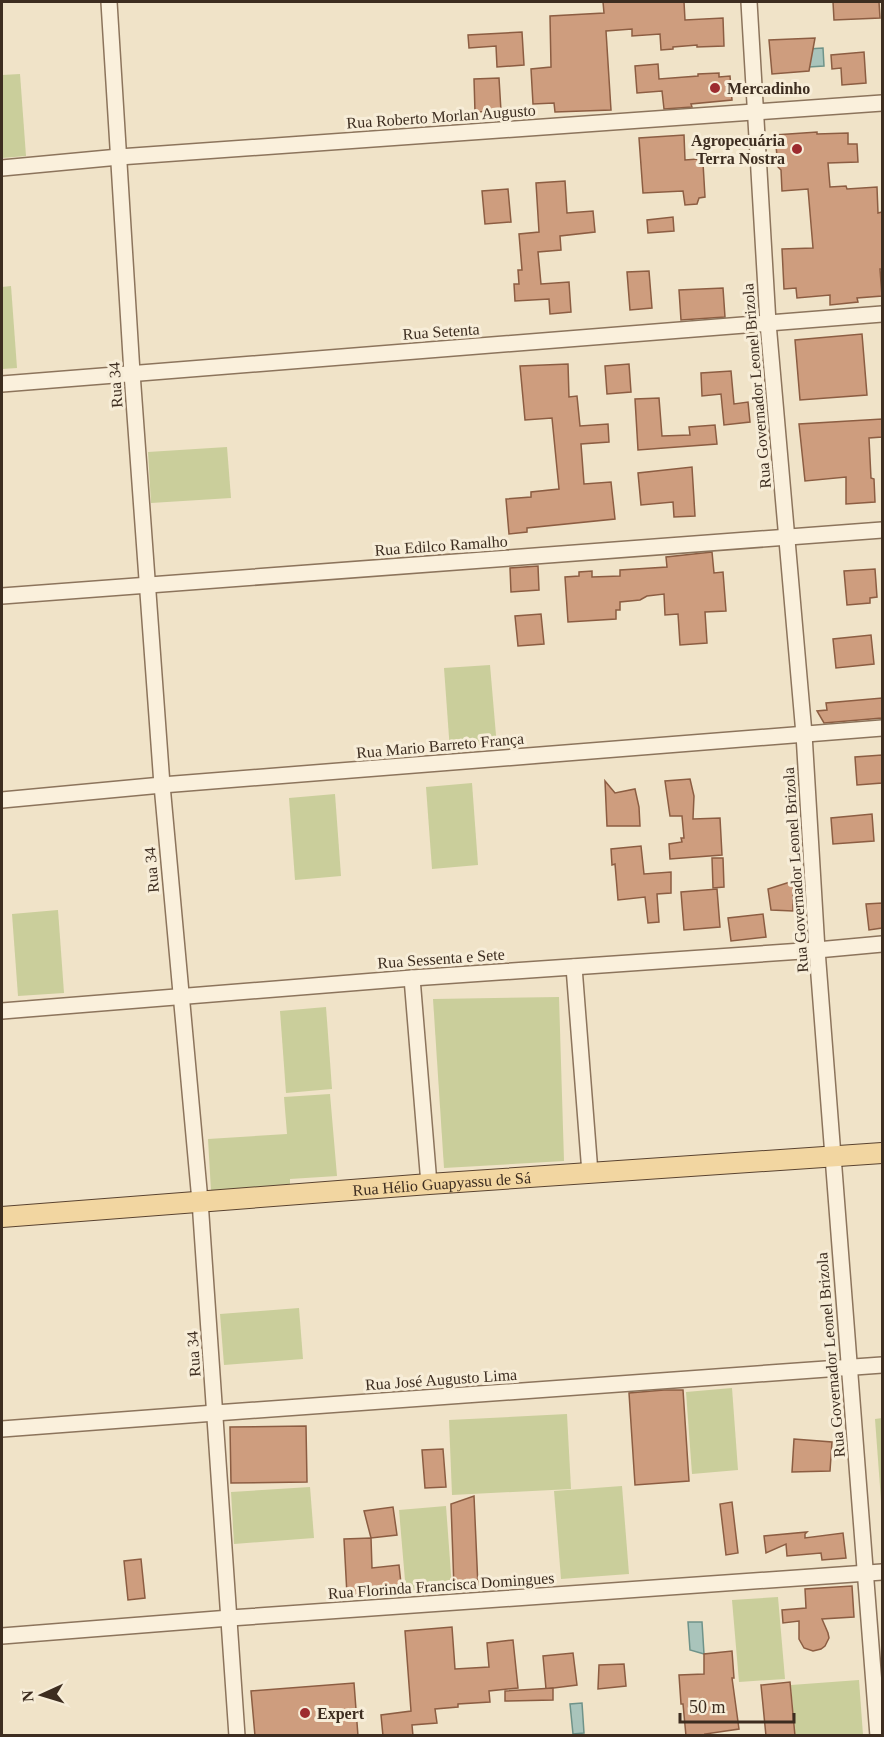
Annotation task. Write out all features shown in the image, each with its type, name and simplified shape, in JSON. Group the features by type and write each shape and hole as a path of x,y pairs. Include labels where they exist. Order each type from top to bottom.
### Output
{"main road":[{"name":"Rua Hélio Guapyassu de Sá","path":"2,1217 429,1184 882,1154"}],"street":[{"name":"Rua 34","path":"109,2 132,373 162,785 200,1201 237,1736"},
{"name":"Rua Governador Leonel Brizola","path":"749,2 768,323 804,734 817,950 878,1736"},
{"name":"Rua Roberto Morlan Augusto","path":"2,168 119,157 882,103"},
{"name":"Rua Setenta","path":"2,384 882,314"},
{"name":"Rua Edilco Ramalho","path":"2,596 882,530"},
{"name":"Rua Mario Barreto França","path":"2,800 162,785 882,728"},
{"name":"Rua Sessenta e Sete","path":"2,1011 882,944"},
{"path":"574,967 590,1173"},
{"path":"412,978 429,1184"},
{"name":"Rua José Augusto Lima","path":"2,1429 882,1365"},
{"name":"Rua Florinda Francisca Domingues","path":"2,1636 882,1572"}],"green space":[{"path":"20,74 26,156 2,158 2,75"},
{"path":"11,286 17,368 2,369 2,287"},
{"path":"227,447 231,498 151,503 148,452"},
{"path":"490,665 497,747 450,751 444,668"},
{"path":"472,783 478,865 432,869 426,787"},
{"path":"335,794 341,876 295,880 289,798"},
{"path":"58,910 64,993 18,996 12,914"},
{"path":"559,997 564,1161 444,1168 433,999"},
{"path":"326,1007 332,1089 286,1093 280,1011"},
{"path":"330,1094 337,1176 290,1179 290,1185 211,1191 208,1139 287,1134 284,1097"},
{"path":"299,1308 303,1359 224,1365 220,1314"},
{"path":"732,1388 738,1470 692,1474 686,1392"},
{"path":"567,1414 571,1489 452,1495 449,1420"},
{"path":"882,1418 882,1514 875,1419"},
{"path":"622,1486 629,1574 561,1579 554,1491"},
{"path":"310,1487 314,1538 234,1544 231,1492"},
{"path":"446,1506 452,1588 406,1592 399,1510"},
{"path":"778,1597 785,1679 739,1682 732,1600"},
{"path":"859,1680 863,1735 795,1735 791,1685"}],"water":[{"path":"823,48 824,66 809,67 808,49"},
{"path":"688,1622 702,1622 704,1654 690,1650"},
{"path":"582,1703 584,1733 573,1734 570,1704"}],"building":[{"path":"603,2 684,2 685,20 723,18 724,46 697,47 697,45 661,50 660,34 632,36 632,29 606,31 611,110 555,112 554,103 533,104 531,69 551,67 550,16 604,13"},
{"path":"833,2 879,2 880,18 834,20"},
{"path":"522,32 524,65 497,67 496,46 469,48 468,35"},
{"path":"815,38 809,71 772,74 769,40"},
{"path":"864,52 866,83 842,85 841,68 832,69 831,55"},
{"path":"658,64 659,79 719,73 719,77 730,76 732,100 664,109 662,91 637,93 635,66"},
{"path":"499,78 501,111 475,112 474,79"},
{"path":"817,132 817,134 848,133 848,144 857,144 858,162 828,163 830,187 846,186 847,189 877,187 878,213 882,212 882,269 880,269 882,296 857,298 858,302 830,305 830,295 797,298 796,288 784,289 782,249 813,248 808,189 782,191 775,135"},
{"path":"684,135 685,160 698,159 703,163 705,197 699,198 697,204 685,205 683,191 643,193 639,138"},
{"path":"565,181 567,213 593,211 595,232 560,236 561,250 538,252 541,284 569,282 571,312 550,314 549,299 515,301 514,284 519,284 518,270 522,270 519,234 539,232 536,183"},
{"path":"508,189 511,222 485,224 482,191"},
{"path":"673,217 674,231 648,233 647,220"},
{"path":"649,271 652,308 630,310 627,272"},
{"path":"723,288 725,317 681,320 679,290"},
{"path":"862,334 867,395 800,400 795,340"},
{"path":"568,364 569,397 577,396 580,426 608,424 609,442 581,444 584,484 611,482 615,519 527,528 527,532 509,534 506,499 531,497 531,492 559,489 552,418 525,420 520,366"},
{"path":"629,364 631,392 607,394 605,366"},
{"path":"731,371 734,404 748,402 750,422 724,425 721,394 702,396 701,373"},
{"path":"659,398 662,436 690,435 689,427 715,425 717,444 638,450 635,399"},
{"path":"882,419 882,437 869,438 875,502 846,504 846,477 805,481 799,424"},
{"path":"692,467 695,516 674,517 673,502 641,505 638,473"},
{"path":"712,552 714,573 723,572 726,611 705,612 707,643 680,645 678,614 665,615 664,594 620,602 620,610 616,610 616,619 568,622 565,577 579,576 579,572 592,571 592,577 620,576 620,570 667,567 666,557"},
{"path":"538,566 539,590 511,592 510,568"},
{"path":"875,569 877,597 870,598 870,603 847,605 844,571"},
{"path":"541,614 544,644 518,646 515,616"},
{"path":"871,635 874,664 836,668 833,639"},
{"path":"882,698 882,718 824,723 817,711 827,710 826,703"},
{"path":"882,755 882,783 857,785 855,757"},
{"path":"690,779 694,796 693,819 720,818 722,855 670,859 669,844 682,842 681,838 684,838 682,816 670,816 665,781"},
{"path":"605,781 615,793 635,789 640,826 607,826"},
{"path":"872,814 874,841 833,844 831,818"},
{"path":"641,846 644,874 671,872 671,893 657,894 659,922 648,923 645,897 618,900 615,864 612,865 611,849"},
{"path":"712,858 723,858 724,887 713,888"},
{"path":"793,881 793,911 771,910 768,889"},
{"path":"717,889 720,927 684,930 681,892"},
{"path":"882,903 882,928 869,930 866,904"},
{"path":"763,914 766,937 731,941 728,918"},
{"path":"683,1390 689,1481 635,1485 629,1393"},
{"path":"306,1426 307,1482 231,1483 230,1427"},
{"path":"794,1439 832,1442 830,1471 792,1472"},
{"path":"443,1449 446,1487 425,1488 422,1450"},
{"path":"474,1496 478,1587 454,1588 451,1504"},
{"path":"732,1502 738,1553 726,1555 720,1504"},
{"path":"393,1507 397,1535 371,1538 364,1511"},
{"path":"807,1532 805,1538 843,1533 846,1558 822,1560 821,1553 787,1556 786,1544 766,1553 764,1536"},
{"path":"371,1538 372,1568 399,1565 402,1593 347,1595 344,1539"},
{"path":"141,1559 145,1598 128,1600 124,1561"},
{"path":"852,1586 854,1617 822,1619 829,1638 825,1646 813,1651 804,1648 799,1639 799,1621 783,1623 782,1610 806,1608 805,1589"},
{"path":"452,1627 455,1669 489,1667 487,1643 513,1640 518,1688 489,1691 490,1702 458,1704 458,1707 435,1709 437,1723 412,1725 413,1736 383,1736 381,1715 411,1711 405,1631"},
{"path":"732,1651 734,1678 732,1678 739,1729 705,1734 706,1736 686,1736 679,1675 704,1674 704,1654"},
{"path":"573,1653 577,1685 546,1689 543,1656"},
{"path":"624,1664 626,1686 598,1689 599,1665"},
{"path":"790,1682 795,1736 766,1736 761,1685"},
{"name":"Expert","path":"354,1683 358,1736 255,1736 251,1691"},
{"path":"553,1688 553,1700 505,1701 505,1691"}],"place":[{"name":"Mercadinho","path":"715,88"},
{"name":"Agropecuária Terra Nostra","path":"797,149"},
{"name":"Expert","path":"305,1713"}]}
